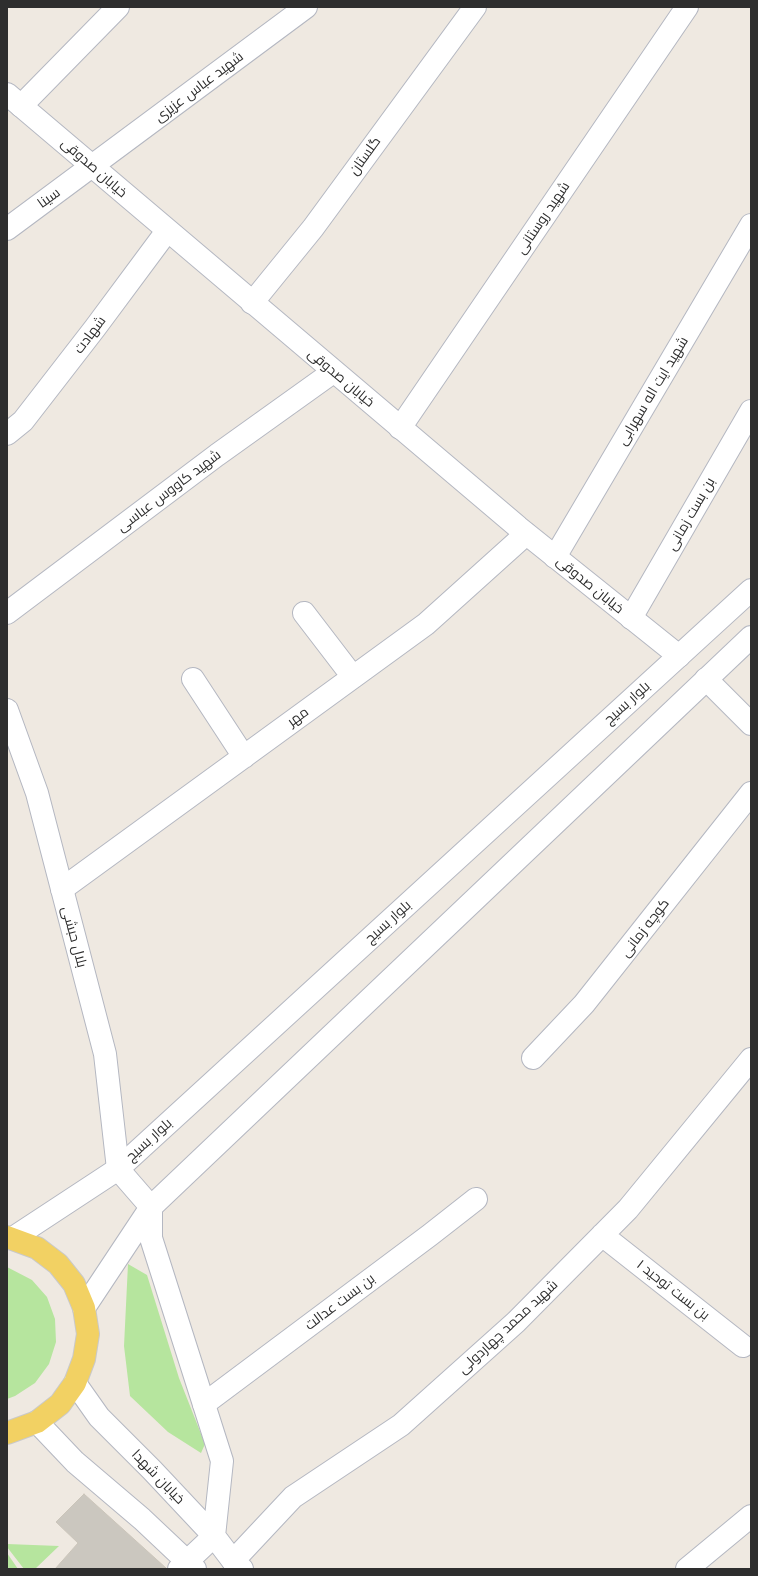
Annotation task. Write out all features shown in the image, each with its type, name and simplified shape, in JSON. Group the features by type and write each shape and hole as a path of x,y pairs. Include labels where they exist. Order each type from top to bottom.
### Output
{"main road":[{"path":"7,1433 37,1422 60,1404 75,1384 84,1359 88,1334 84,1308 74,1284 58,1264 37,1248 10,1238"}],"street":[{"path":"14,100 118,7"},
{"name":"شهید عباس عزیزی","path":"92,167 306,7"},
{"name":"گلستان","path":"252,303 313,228 475,7"},
{"name":"شهید روستانی","path":"400,428 687,7"},
{"name":"خیابان صدوقی","path":"14,100 333,372 526,534 679,656 706,679 751,724"},
{"name":"سینا","path":"7,229 92,167"},
{"name":"شهید ایت اله سهرابی","path":"555,557 751,225"},
{"name":"شهادت","path":"7,434 23,421 95,328 167,231"},
{"name":"شهید کاووس عباسی","path":"7,613 217,455 333,372"},
{"name":"بن بست زمانی","path":"631,618 751,411"},
{"name":"مهر","path":"62,889 426,624 526,534"},
{"name":"بلوار بسیج","path":"10,1238 118,1169 751,590"},
{"path":"304,613 353,677"},
{"path":"84,1308 151,1207 751,637"},
{"path":"193,679 244,757"},
{"name":"بلال حبشی","path":"7,710 37,793 105,1054 118,1169"},
{"name":"کوچه زمانی","path":"533,1058 584,1004 751,793"},
{"name":"شهید محمد چهاردولی","path":"238,1565 293,1497 401,1426 516,1322 628,1209 751,1059"},
{"path":"37,1422 75,1462 142,1519 187,1567 214,1536 222,1461 151,1238 151,1207 118,1169"},
{"name":"بن بست عدالت","path":"204,1404 476,1199"},
{"name":"بن بست توحید ۱","path":"602,1235 744,1346"},
{"name":"خیابان شهدا","path":"75,1384 99,1417 152,1470 214,1536 238,1565"},
{"path":"687,1569 751,1516"}],"green space":[{"path":"128,1264 147,1275 179,1378 205,1444 201,1453 168,1432 130,1396 124,1346"},
{"path":"7,1267 32,1280 47,1297 55,1319 56,1342 49,1364 35,1383 15,1396 7,1399"},
{"path":"7,1544 59,1546 35,1569 24,1569 7,1547"},
{"path":"7,1553 18,1569 7,1569"}],"building":[{"path":"84,1494 166,1568 55,1569 78,1543 56,1522"}]}
